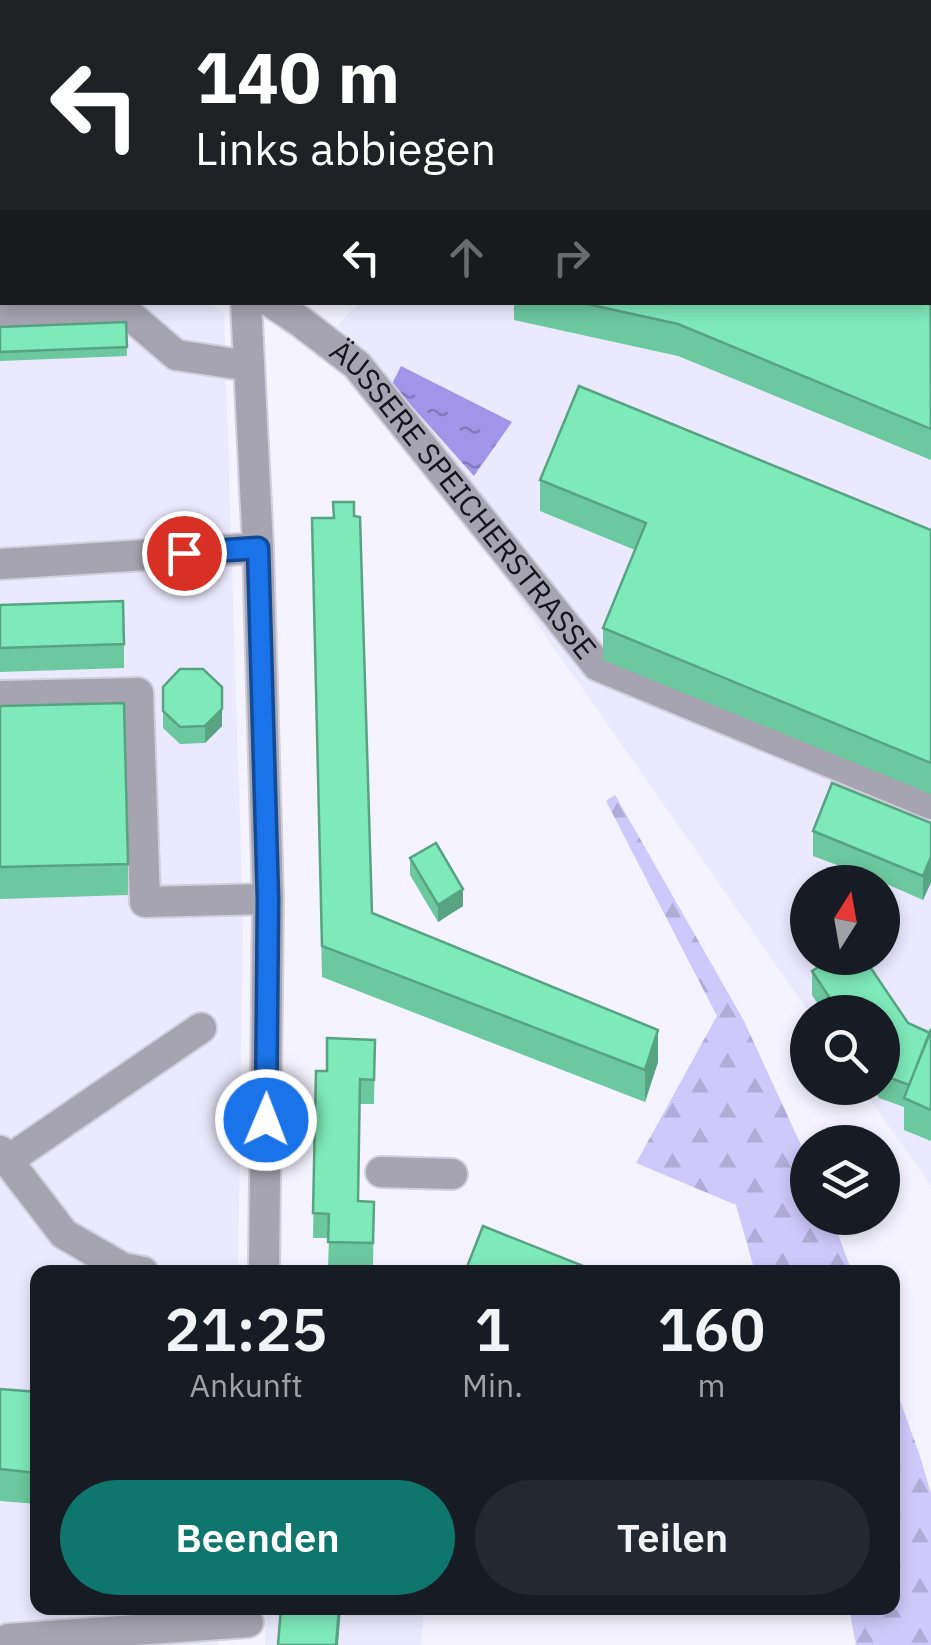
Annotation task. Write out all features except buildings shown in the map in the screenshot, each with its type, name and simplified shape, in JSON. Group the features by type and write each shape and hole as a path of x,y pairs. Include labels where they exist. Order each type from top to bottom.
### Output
{"street":[{"path":"246,305 268,900 264,1265"},
{"name":"ÄUSSERE SPEICHERSTRASSE","path":"276,305 357,365 598,666 931,804"},
{"path":"0,314 125,310 176,355 249,366"},
{"path":"0,564 258,548"},
{"path":"0,696 138,693 146,902 268,900"},
{"path":"119,1265 64,1234 4,1156 201,1028"},
{"path":"381,1172 452,1174"},
{"path":"5,1639 181,1617 247,1625"}],"shaded area":[{"path":"0,305 212,305 224,312 243,918 238,1265 30,1265 30,1615 220,1615 218,1645 0,1645"},
{"path":"357,305 931,305 931,1186 900,1142 900,1125 888,1125 874,1105 900,1105 900,995 797,995 332,331"},
{"path":"266,1615 423,1615 421,1645 265,1645"}],"green space":[{"path":"615,795 743,1019 792,1125 790,1235 838,1235 849,1265 753,1265 736,1205 636,1163 717,1016 606,801"},
{"path":"900,1400 931,1494 931,1645 856,1645 850,1615 900,1615"}],"water":[{"path":"401,366 512,422 474,476 392,384"}],"route":[{"path":"184,553 258,548 268,900 266,1120"}]}
